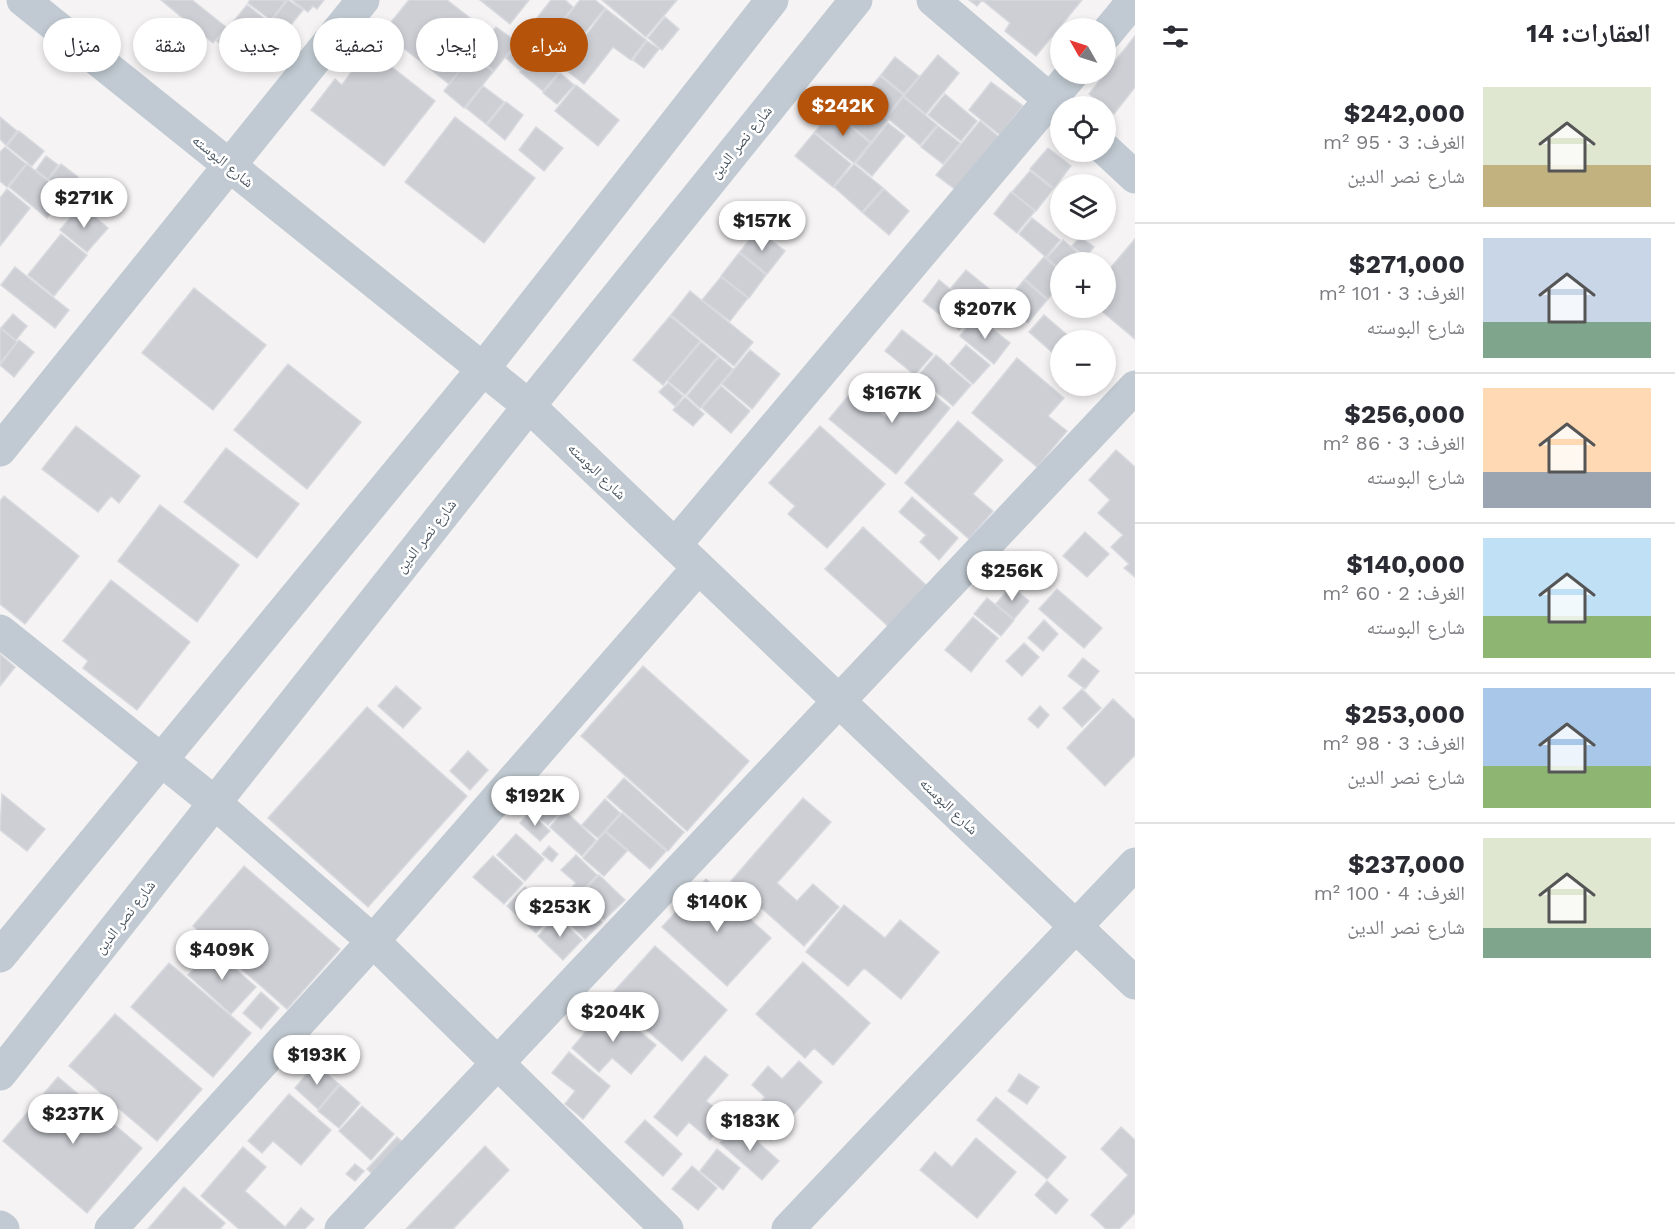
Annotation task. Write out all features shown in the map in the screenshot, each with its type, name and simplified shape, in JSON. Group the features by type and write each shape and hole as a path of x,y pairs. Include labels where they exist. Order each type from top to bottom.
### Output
{"street":[{"name":"شارع البوسته","path":"23,0 529,406 1135,983"},
{"path":"0,450 363,0"},
{"path":"0,956 483,369 772,0"},
{"name":"شارع نصر الدين","path":"0,1074 529,406 856,0"},
{"path":"933,0 1050,100"},
{"path":"1116,22 1134,0"},
{"path":"675,545 1050,110"},
{"path":"1116,159 1135,177"},
{"path":"341,1229 1135,387"},
{"path":"111,1229 373,941 698,568"},
{"path":"0,631 215,803 373,941 666,1229"},
{"path":"788,1229 1135,864"}],"building":[{"path":"161,0 192,0 219,21 219,36 213,43 207,38 207,18 183,18"},
{"path":"250,0 286,0 272,18 268,18 248,3"},
{"path":"288,0 303,10 296,18 273,18"},
{"path":"292,0 324,0 317,9 313,6 308,12"},
{"path":"409,0 447,0 470,18 416,18 416,58 404,49 404,18 394,18"},
{"path":"480,0 529,0 515,18 510,18 510,24"},
{"path":"551,0 565,0 573,7 564,18 537,18"},
{"path":"580,0 595,0 605,8 588,29 588,18 566,18"},
{"path":"602,0 677,0 646,37"},
{"path":"969,0 982,0 977,6"},
{"path":"982,0 1082,0 1067,18 1050,18 1050,39 1036,56 1005,31 1010,23"},
{"path":"247,5 264,18 236,18"},
{"path":"606,9 646,40 631,60 613,47 584,84 568,72 588,72 588,33"},
{"path":"665,17 679,29 662,50 648,38"},
{"path":"498,28 510,37 510,51 498,66"},
{"path":"1135,36 1135,87 1116,111 1116,96 1092,96 1089,94 1097,84 1116,84 1116,60"},
{"path":"647,41 659,49 644,68 633,60"},
{"path":"938,55 959,73 926,114 904,96"},
{"path":"895,57 919,76 904,94 881,75"},
{"path":"351,72 398,72 435,101 384,166 311,110 335,79 342,85"},
{"path":"434,72 458,72 449,84"},
{"path":"459,72 493,72 464,108 444,91"},
{"path":"520,72 558,73 543,91"},
{"path":"560,73 574,85 557,104 543,93"},
{"path":"880,76 903,95 885,118 862,98"},
{"path":"991,82 1023,106 1000,135 969,110"},
{"path":"576,85 619,120 598,146 555,111"},
{"path":"483,86 504,102 486,124 466,108"},
{"path":"849,90 888,120 871,142 833,110"},
{"path":"945,94 977,121 961,141 928,115"},
{"path":"903,97 937,125 920,145 887,118"},
{"path":"506,102 523,115 505,140 487,125"},
{"path":"832,111 870,143 854,163 815,132"},
{"path":"0,117 17,131 6,145 0,139"},
{"path":"455,117 535,178 484,243 405,182"},
{"path":"980,121 999,137 956,190 936,175"},
{"path":"888,123 905,136 872,176 856,163"},
{"path":"938,126 960,143 943,164 921,147"},
{"path":"536,127 563,148 544,171 519,150"},
{"path":"19,131 44,151 32,166 7,146"},
{"path":"814,133 851,164 833,187 795,156"},
{"path":"5,147 26,164 7,187 0,181 0,152"},
{"path":"1048,148 1050,162 1066,162 1071,166 1065,174 1050,174 1050,185 1030,169"},
{"path":"46,156 58,165 48,179 36,170"},
{"path":"27,164 66,196 47,218 9,187"},
{"path":"61,164 78,177 66,193 49,179"},
{"path":"854,164 883,188 862,212 834,187"},
{"path":"1030,171 1050,187 1050,193 1036,211 1012,192"},
{"path":"7,189 30,208 0,246 0,198"},
{"path":"884,189 909,211 889,235 863,213"},
{"path":"1011,192 1035,211 1017,233 994,214"},
{"path":"81,205 108,228 87,252 60,230"},
{"path":"1032,218 1050,232 1050,240 1060,240 1046,257 1019,234"},
{"path":"757,230 785,251 767,274 740,252"},
{"path":"61,234 87,255 54,296 28,275"},
{"path":"1135,239 1135,339 1110,318 1116,318 1116,261"},
{"path":"1063,240 1077,252 1052,252"},
{"path":"1077,240 1084,240 1094,247 1090,252 1080,252 1072,246"},
{"path":"739,253 766,275 749,298 721,276"},
{"path":"1044,257 1050,262 1050,296 1048,299 1025,279"},
{"path":"15,267 69,310 55,328 1,285"},
{"path":"966,270 993,292 979,310 951,288"},
{"path":"721,277 748,298 730,321 702,300"},
{"path":"939,280 977,311 959,330 923,301"},
{"path":"1024,280 1047,300 1028,323 1005,303"},
{"path":"194,288 266,345 213,410 142,353"},
{"path":"690,291 753,342 734,366 671,315"},
{"path":"13,314 27,326 16,340 1,328"},
{"path":"1044,315 1061,330 1050,330 1050,350 1029,332"},
{"path":"670,316 700,341 663,385 633,360"},
{"path":"976,316 1010,343 994,364 960,336"},
{"path":"0,328 17,342 0,363"},
{"path":"902,330 933,354 915,375 885,351"},
{"path":"19,340 34,352 14,377 0,365"},
{"path":"701,342 718,356 685,395 668,381"},
{"path":"966,345 990,365 973,384 950,364"},
{"path":"750,350 780,374 752,409 722,384"},
{"path":"936,355 971,385 953,406 918,376"},
{"path":"719,357 733,369 700,408 687,396"},
{"path":"1017,358 1050,386 1050,396 1064,398 1048,416 1067,431 1037,467 972,413"},
{"path":"288,364 361,422 307,489 234,430"},
{"path":"916,380 950,408 896,474 829,419 853,390 885,417"},
{"path":"668,383 683,396 675,406 659,392"},
{"path":"721,386 750,411 731,433 702,408"},
{"path":"685,397 704,414 693,426 673,410"},
{"path":"958,421 1003,460 973,494 993,511 969,539 905,483"},
{"path":"76,426 140,476 119,503 111,496 98,512 42,469"},
{"path":"820,426 885,484 827,548 788,514 795,506 769,483"},
{"path":"226,448 299,504 257,558 184,502"},
{"path":"1116,450 1135,467 1135,577 1124,568 1129,564 1111,547 1123,535 1098,513 1110,500 1089,480"},
{"path":"4,496 79,556 25,624 0,604 0,501"},
{"path":"912,497 958,538 939,560 920,542 926,535 899,512"},
{"path":"160,505 239,565 197,622 118,561"},
{"path":"863,527 926,585 889,627 825,569"},
{"path":"1085,532 1109,554 1087,577 1063,556"},
{"path":"111,580 190,642 137,710 83,668 88,661 63,641"},
{"path":"1011,586 1029,601 1014,619 996,604"},
{"path":"1057,589 1102,628 1084,648 1039,609"},
{"path":"987,598 1014,620 1001,636 974,614"},
{"path":"973,617 998,638 971,672 945,650"},
{"path":"1044,620 1058,634 1043,651 1028,638"},
{"path":"1024,643 1039,657 1022,676 1006,661"},
{"path":"0,654 15,667 0,686"},
{"path":"1083,658 1099,671 1085,689 1068,676"},
{"path":"643,666 749,761 687,831 581,736"},
{"path":"396,686 421,708 403,728 378,706"},
{"path":"1082,689 1101,708 1082,727 1063,708"},
{"path":"1113,699 1135,720 1135,755 1105,786 1067,748"},
{"path":"1040,706 1049,715 1038,728 1028,719"},
{"path":"367,707 467,796 368,907 268,818"},
{"path":"468,751 488,770 470,790 450,771"},
{"path":"624,778 684,832 668,851 607,797"},
{"path":"2,794 45,829 27,851 0,830"},
{"path":"546,795 562,810 548,825 531,811"},
{"path":"803,798 831,822 777,883 797,901 813,884 839,907 804,946 731,881"},
{"path":"605,799 620,813 598,838 582,825"},
{"path":"564,810 596,840 582,856 550,827"},
{"path":"530,812 550,831 540,841 520,823"},
{"path":"622,813 666,851 650,869 606,831"},
{"path":"605,832 627,851 604,876 583,858"},
{"path":"516,834 544,859 525,881 497,855"},
{"path":"549,846 558,854 552,862 542,854"},
{"path":"576,855 597,875 577,896 570,889 576,883 561,870"},
{"path":"493,856 523,883 504,904 473,877"},
{"path":"244,866 340,949 287,1009 193,926"},
{"path":"599,875 625,900 604,920 579,896"},
{"path":"706,879 771,938 727,986 662,927"},
{"path":"525,887 553,913 536,933 507,906"},
{"path":"577,898 602,922 585,939 560,915"},
{"path":"844,905 885,938 900,920 939,952 901,999 864,968 848,986 806,952"},
{"path":"557,916 582,940 563,960 538,936"},
{"path":"655,946 727,1010 682,1061 609,997"},
{"path":"212,949 256,987 231,1014 188,975"},
{"path":"803,962 870,1023 833,1065 814,1048 805,1058 756,1014"},
{"path":"169,963 251,1033 213,1077 131,1007"},
{"path":"261,992 279,1008 261,1029 243,1013"},
{"path":"608,1005 656,1045 631,1074 612,1058 599,1072 572,1048"},
{"path":"115,1014 202,1089 157,1141 69,1066"},
{"path":"569,1052 610,1086 583,1119 565,1104 575,1091 552,1073"},
{"path":"705,1056 728,1075 706,1101 728,1118 710,1140 689,1122 677,1136 654,1117"},
{"path":"799,1061 822,1082 771,1140 747,1118 765,1097 752,1085 768,1066 782,1079"},
{"path":"315,1064 339,1084 318,1109 295,1088"},
{"path":"1019,1074 1039,1087 1027,1104 1008,1091"},
{"path":"58,1077 142,1148 87,1213 3,1141"},
{"path":"340,1085 360,1103 339,1128 318,1111"},
{"path":"289,1094 331,1130 301,1165 273,1141 262,1153 248,1141"},
{"path":"996,1097 1066,1157 1047,1179 977,1120"},
{"path":"362,1106 394,1134 371,1160 339,1131"},
{"path":"645,1120 682,1154 663,1176 625,1142"},
{"path":"738,1124 779,1161 762,1180 720,1143"},
{"path":"1121,1127 1135,1140 1135,1213 1119,1229 1106,1229 1091,1215 1128,1175 1101,1149"},
{"path":"397,1137 411,1150 382,1183 367,1169"},
{"path":"976,1138 1016,1172 977,1218 920,1170 935,1152 952,1167"},
{"path":"485,1146 509,1170 453,1229 406,1229"},
{"path":"243,1147 266,1167 245,1191 285,1227 301,1208 314,1219 305,1229 239,1229 201,1196"},
{"path":"717,1149 740,1168 723,1190 700,1171"},
{"path":"355,1164 364,1171 355,1181 346,1174"},
{"path":"692,1166 717,1188 698,1210 672,1189"},
{"path":"1047,1181 1068,1200 1056,1214 1035,1195"},
{"path":"184,1187 225,1223 220,1229 148,1229"}]}
